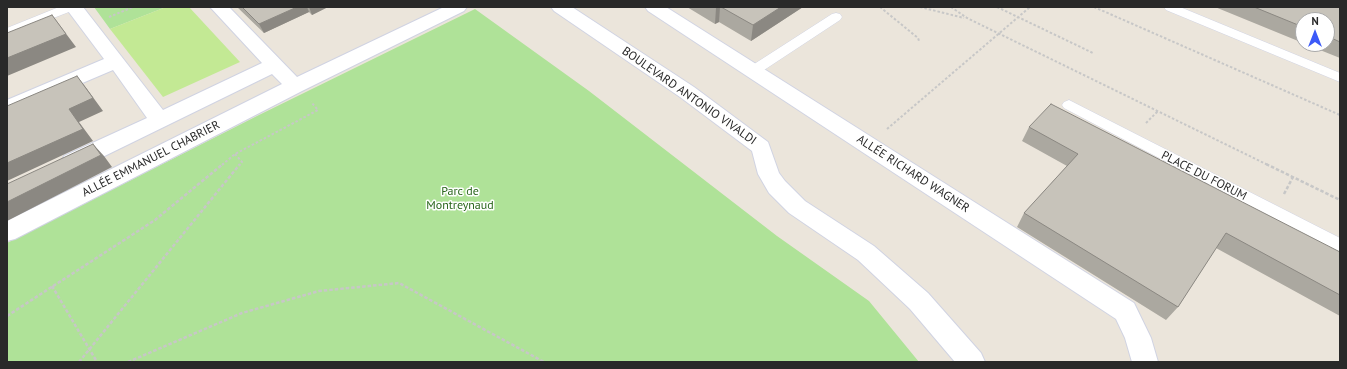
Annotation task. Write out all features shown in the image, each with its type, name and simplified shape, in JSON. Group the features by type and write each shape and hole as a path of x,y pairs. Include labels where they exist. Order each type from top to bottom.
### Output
{"street":[{"path":"74,7 159,120"},
{"path":"219,7 295,86"},
{"name":"ALLÉE EMMANUEL CHABRIER","path":"7,232 295,86 458,7"},
{"name":"BOULEVARD ANTONIO VIVALDI","path":"560,7 687,92 761,147 769,174 777,187 797,207 872,259 919,301 972,362"},
{"name":"ALLÉE RICHARD WAGNER","path":"654,7 1125,311 1138,338 1145,362"},
{"path":"7,108 116,61"},
{"path":"56,170 274,65"}],"lane":[{"path":"7,32 70,7"},
{"path":"1170,7 1340,78"},
{"path":"753,71 836,17"},
{"name":"PLACE DU FORUM","path":"1069,106 1340,246"}],"path":[{"path":"880,7 918,38 919,41"},
{"path":"920,7 967,18"},
{"path":"951,7 967,18 998,34 1340,200"},
{"path":"997,7 1093,53"},
{"path":"868,145 1030,7"},
{"path":"1094,7 1340,115"},
{"path":"7,316 156,220 235,154 318,110"},
{"path":"79,362 242,162 235,154"},
{"path":"128,362 242,314 311,293 398,283 544,362"},
{"path":"52,286 97,362"}],"green space":[{"path":"94,7 166,7 110,29"},
{"path":"166,7 189,7 240,62 163,97 110,29"},
{"name":"Parc de Montreynaud","path":"475,9 589,91 777,236 869,301 919,362 7,362 7,243 257,116"}],"building":[{"path":"242,7 297,7 259,24"},
{"path":"721,7 781,7 753,25"},
{"path":"1254,7 1340,7 1340,42 1335,40 1335,12 1295,12 1295,24"},
{"path":"52,15 66,34 7,58 7,33"},
{"path":"77,76 93,98 69,109 83,129 7,163 7,106"},
{"path":"1051,104 1340,252 1340,295 1226,233 1178,307 1024,213 1078,154 1029,127"},
{"path":"93,144 101,155 7,202 7,184"}]}
